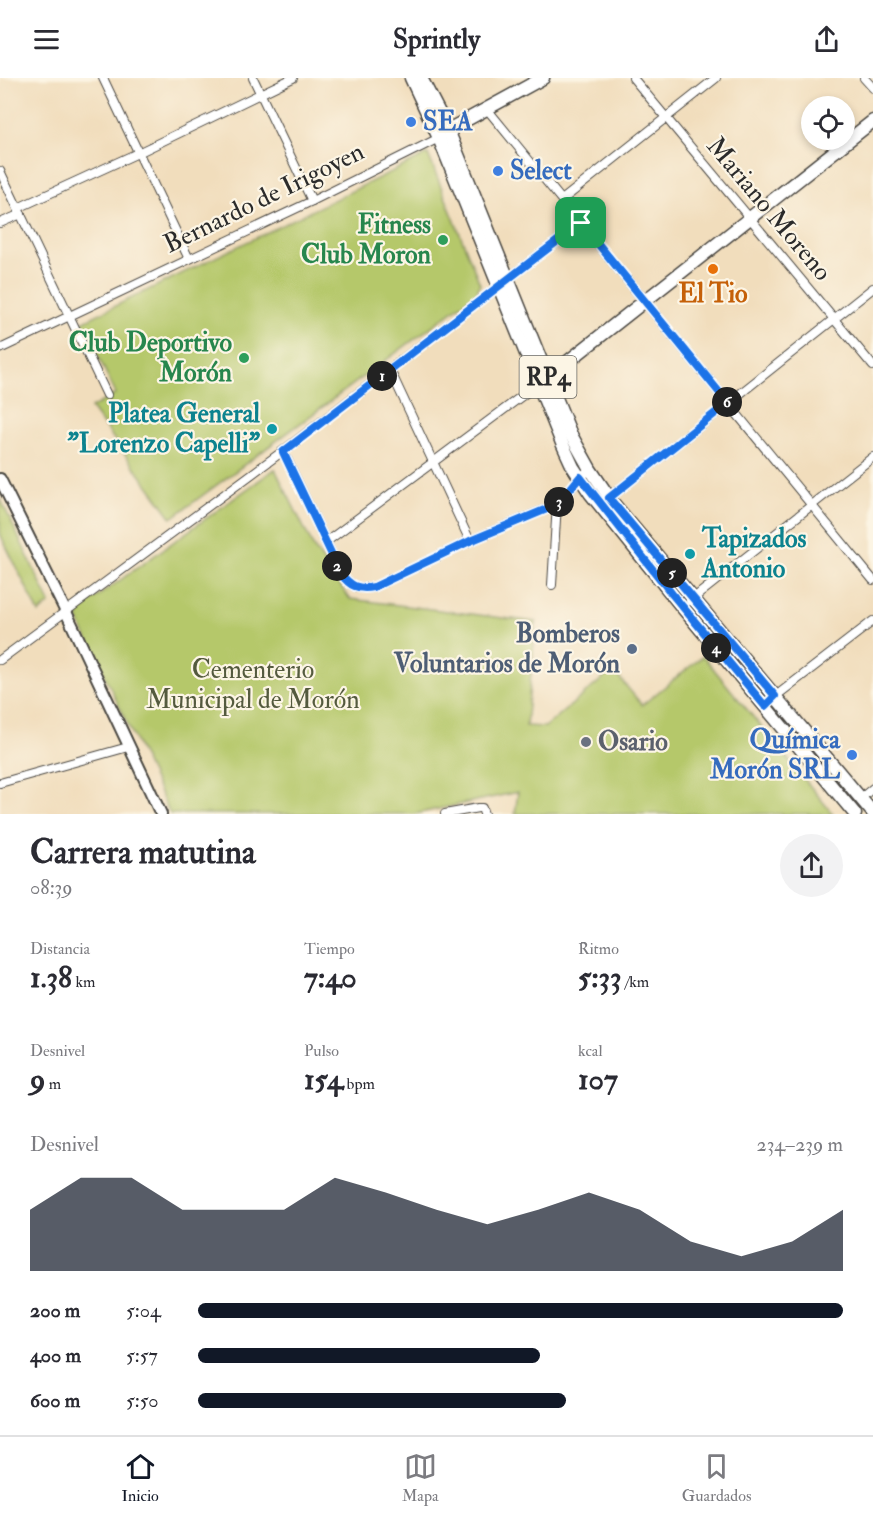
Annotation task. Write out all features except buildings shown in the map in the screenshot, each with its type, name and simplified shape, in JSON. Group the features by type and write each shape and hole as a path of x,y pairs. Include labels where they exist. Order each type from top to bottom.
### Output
{"main road":[{"path":"411,78 444,134"},
{"path":"421,78 444,134"},
{"name":"Bernardo de Irigoyen","path":"444,134 543,78"},
{"name":"RP4","path":"543,381 873,121"},
{"name":"RP4","path":"444,134 543,381 562,442 682,607 856,814"},
{"name":"RP4","path":"585,473 609,498 873,813"},
{"path":"856,814 861,798"}],"street":[{"path":"103,78 189,259"},
{"path":"253,78 312,201"},
{"path":"0,224 19,211 293,78"},
{"name":"Mariano Moreno","path":"633,78 873,366"},
{"path":"562,200 716,78"},
{"path":"864,78 873,88"},
{"path":"486,109 873,580"},
{"name":"Bernardo de Irigoyen","path":"0,349 312,201 444,134"},
{"path":"0,171 107,394"},
{"path":"0,660 283,452 581,223"},
{"path":"609,498 873,288"},
{"path":"390,369 470,541"},
{"path":"326,542 543,381"},
{"path":"283,452 341,574 348,582 361,589 374,587 557,503 585,473"},
{"path":"682,607 873,457"},
{"path":"0,478 161,814"},
{"path":"552,585 557,503"},
{"path":"765,706 873,621"},
{"path":"0,783 128,747"},
{"path":"861,798 873,788"},
{"path":"445,814 478,807 483,811"}],"green space":[{"name":"Club Deportivo Morón","path":"428,154 480,284 477,293 172,518 91,408 116,394 82,322"},
{"name":"Cementerio Municipal de Morón","path":"275,469 314,548 350,599 536,622 526,726 545,727 613,670 642,705 703,656 833,814 515,814 518,792 415,814 170,814 78,619 80,609"},
{"path":"0,498 50,603 39,613 0,534"}],"place":[{"name":"SEA","path":"411,122"},
{"name":"Select","path":"498,171"},
{"name":"Fitness Club Moron","path":"443,240"},
{"name":"El Tio","path":"713,269"},
{"name":"Club Deportivo Morón","path":"244,358"},
{"name":"Platea General \"Lorenzo Capelli\"","path":"272,429"},
{"name":"Tapizados Antonio","path":"690,554"},
{"name":"Bomberos Voluntarios de Morón","path":"632,649"},
{"name":"Osario","path":"586,742"},
{"name":"Química Morón SRL","path":"852,755"}],"route":[{"path":"581,223 728,403 609,498 775,696 765,706 590,493 580,477 554,506 470,541 374,587 361,589 348,582 341,574 283,452 581,223"}]}
